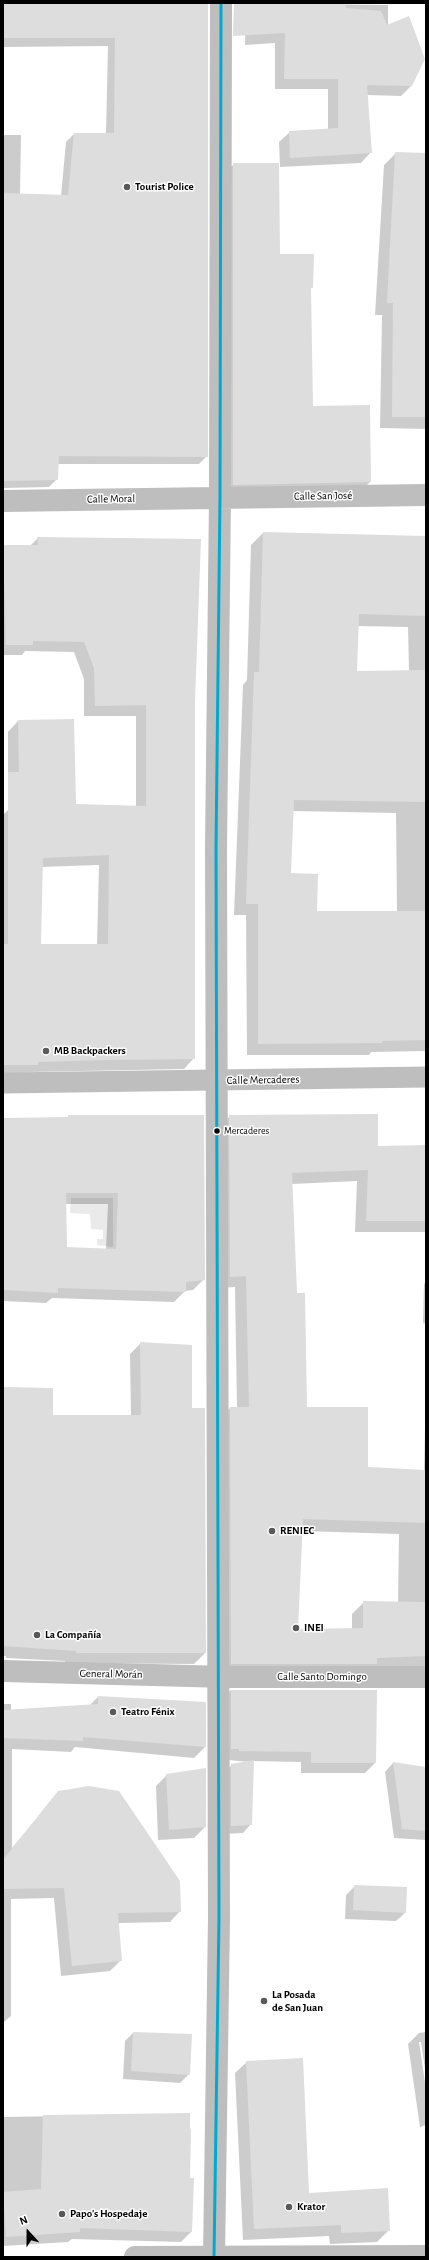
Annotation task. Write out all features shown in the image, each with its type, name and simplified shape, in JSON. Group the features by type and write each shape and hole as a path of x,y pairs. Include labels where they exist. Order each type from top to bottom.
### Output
{"street":[{"path":"214,2257 219,1917 218,1081 216,848 220,497 220,3"},
{"name":"Calle San José","path":"220,497 426,495"},
{"name":"Calle Moral","path":"3,501 220,497"},
{"name":"Calle Mercaderes","path":"3,1083 426,1077"},
{"name":"General Morán","path":"3,1671 219,1676"},
{"name":"Calle Santo Domingo","path":"219,1676 426,1677"},
{"path":"134,2257 426,2256"}],"shaded area":[{"path":"71,1198 113,1198 113,1247 97,1245 97,1239 103,1239 103,1230 91,1229 90,1214 70,1213"}],"building":[{"path":"3,3 208,3 208,457 59,456 58,480 3,481 3,193 68,195 74,133 114,133 115,38 3,38"},
{"path":"234,3 345,3 346,8 381,11 387,25 409,16 425,59 412,86 367,85 372,153 290,158 289,131 338,128 338,79 284,79 285,33 233,36"},
{"path":"395,152 426,153 426,417 392,417 393,303 387,303"},
{"path":"233,163 279,163 280,254 314,254 313,288 311,288 313,406 370,405 371,482 233,485"},
{"path":"263,532 426,536 426,616 359,614 357,671 426,670 426,802 294,800 291,873 318,874 317,911 426,911 426,1040 382,1041 382,1043 258,1044 258,904 246,904 254,672 259,672"},
{"path":"37,537 201,539 195,701 195,1059 38,1062 38,1065 3,1065 3,944 8,944 8,772 19,772 18,720 74,719 76,804 146,806 146,705 95,706 94,668 84,642 33,641 33,645 6,645 3,545 38,545","holes":["109,855 108,944 41,944 43,858"]},
{"path":"378,1114 378,1146 426,1145 426,1221 366,1221 368,1170 292,1173 297,1293 305,1293 307,1407 368,1407 368,1467 426,1470 426,1523 303,1519 298,1629 363,1628 363,1601 426,1602 426,1656 377,1658 377,1664 231,1664 230,1407 249,1407 246,1276 230,1277 229,1115"},
{"path":"68,1115 204,1115 205,1280 186,1282 186,1292 58,1288 58,1293 3,1290 3,1118 68,1117","holes":["66,1193 118,1193 116,1249 67,1247"]},
{"path":"140,1342 192,1345 192,1408 205,1408 206,1653 76,1653 76,1651 3,1646 3,1387 53,1388 53,1415 141,1415"},
{"path":"231,1690 377,1690 376,1763 311,1763 311,1752 239,1751 239,1749 231,1749"},
{"path":"98,1696 206,1702 206,1747 83,1737 83,1741 3,1738 3,1710 98,1704"},
{"path":"254,1760 252,1825 231,1826 231,1764"},
{"path":"393,1762 426,1767 426,1831 402,1829"},
{"path":"206,1768 206,1827 169,1830 166,1774"},
{"path":"89,1786 119,1791 180,1881 181,1912 118,1913 122,1961 72,1966 64,1888 3,1889 3,1860 58,1791"},
{"path":"354,1885 407,1887 406,1913 353,1910"},
{"path":"133,2032 192,2034 190,2075 131,2071"},
{"path":"303,2058 309,2193 388,2188 390,2231 341,2233 341,2225 254,2229 246,2061"},
{"path":"190,2113 190,2178 194,2178 192,2232 80,2228 80,2232 6,2237 3,2192 41,2189 43,2115"}],"transit line":[{"path":"214,2257 219,1917 216,848 220,497 221,3"}],"place":[{"name":"Tourist Police","path":"127,187"},
{"name":"MB Backpackers","path":"46,1051"},
{"name":"Mercaderes","path":"217,1131"},
{"name":"RENIEC","path":"272,1531"},
{"name":"INEI","path":"296,1628"},
{"name":"La Compañía","path":"37,1635"},
{"name":"Teatro Fénix","path":"113,1712"},
{"name":"La Posada de San Juan","path":"264,2001"},
{"name":"Krator","path":"289,2207"},
{"name":"Papo's Hospedaje","path":"62,2214"}]}
